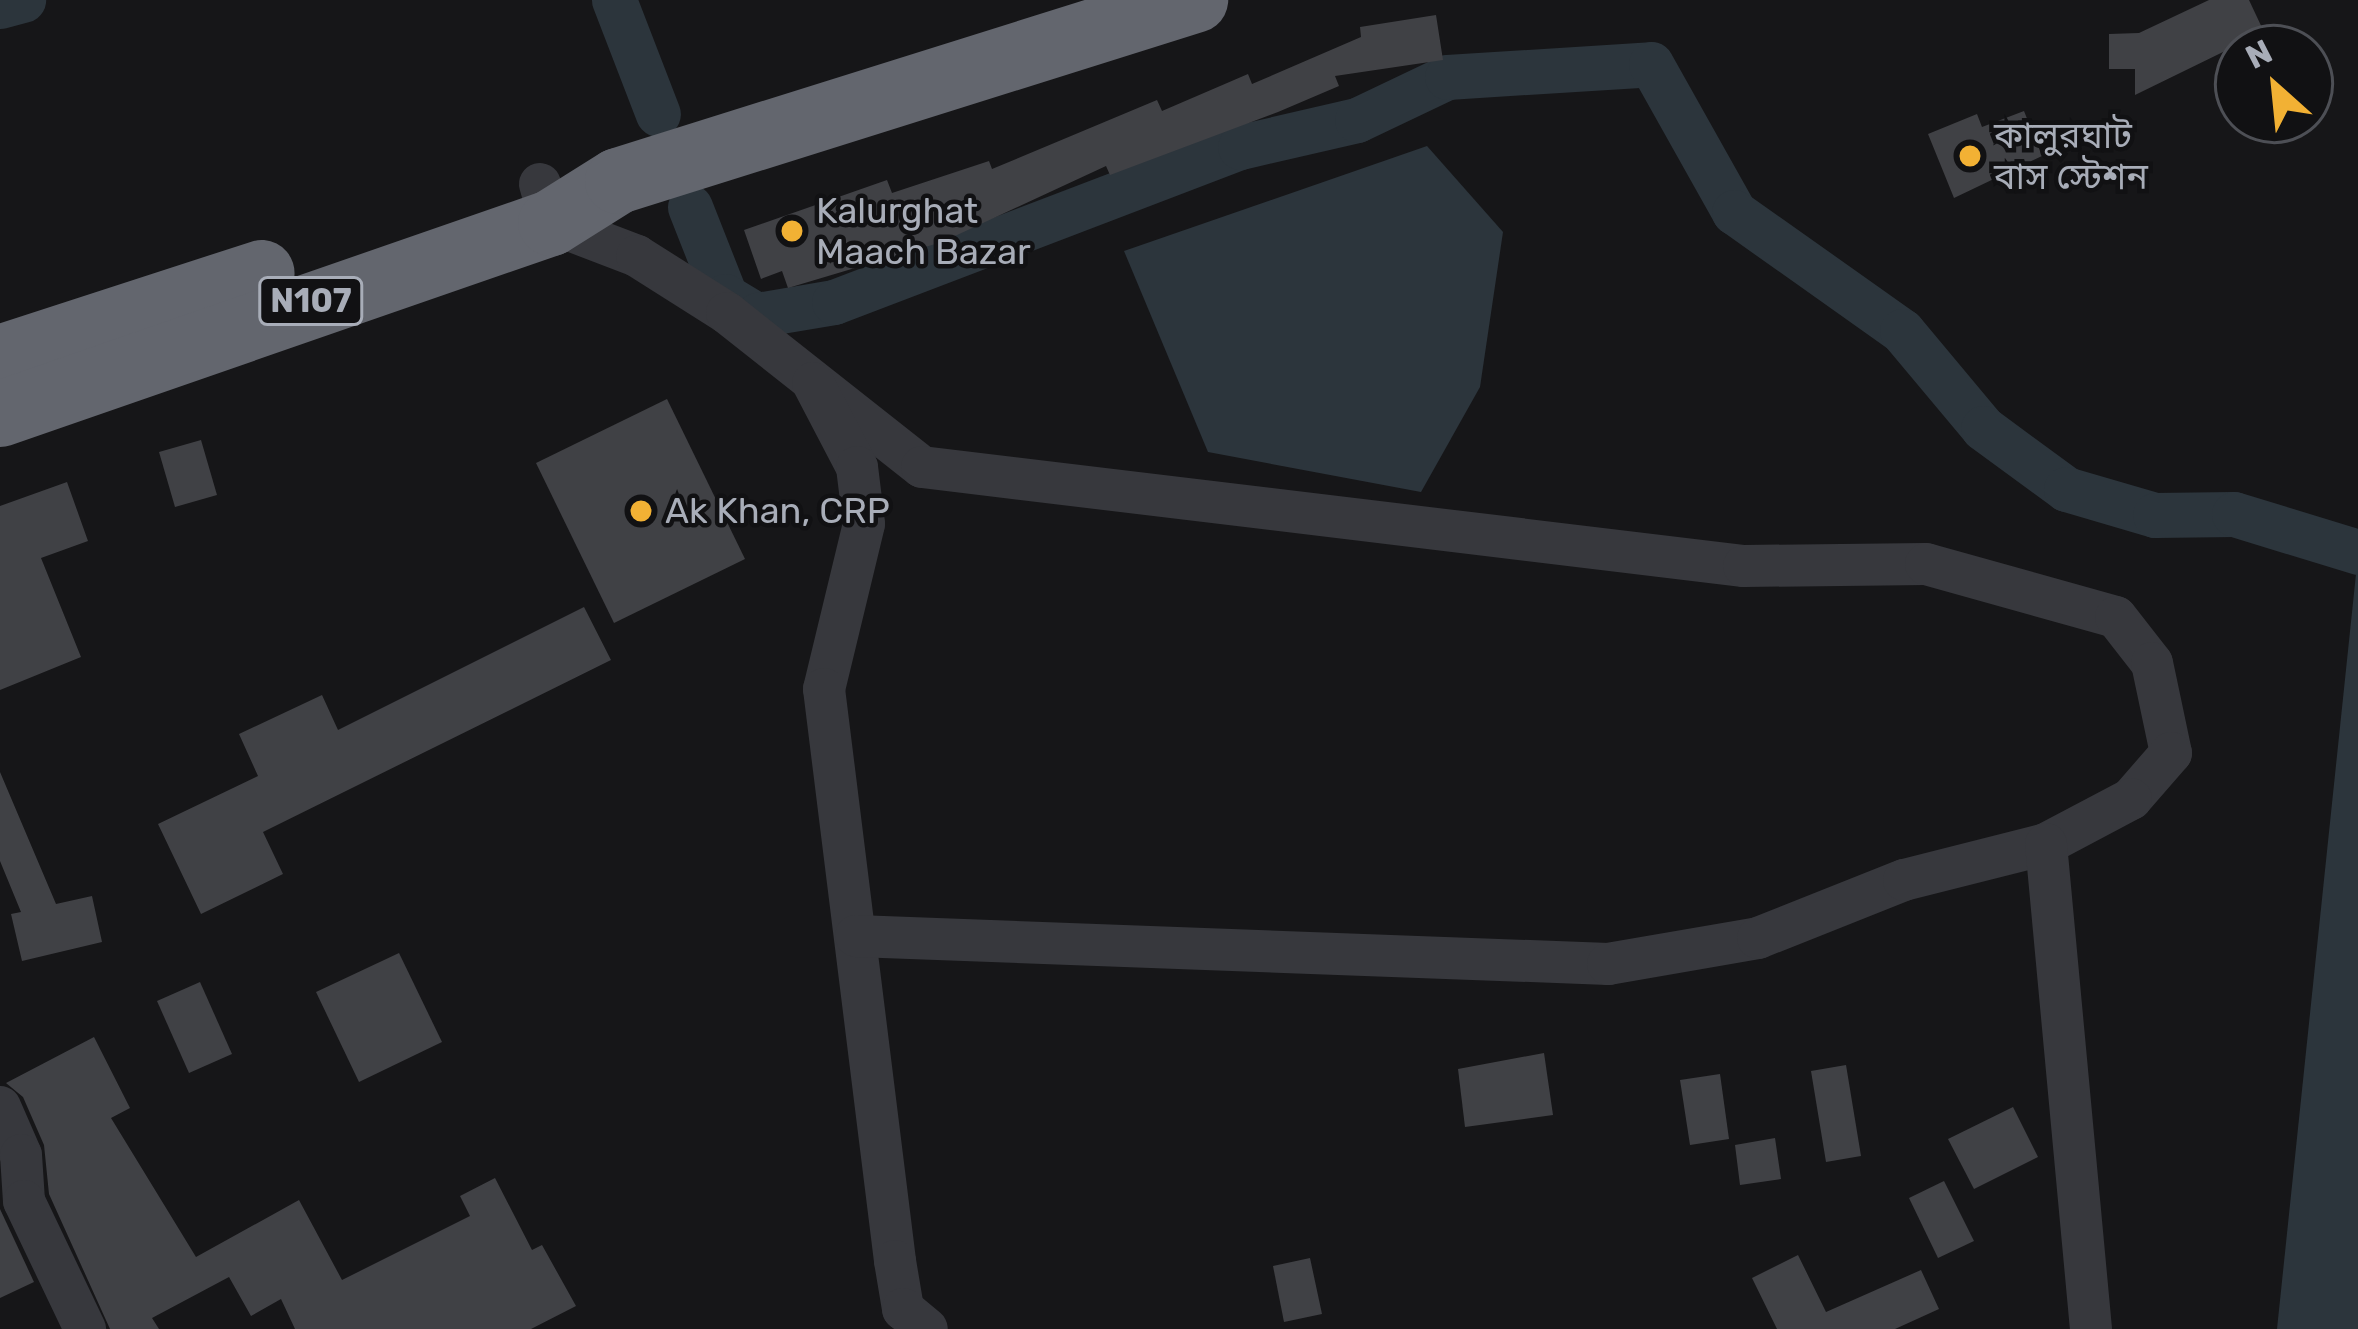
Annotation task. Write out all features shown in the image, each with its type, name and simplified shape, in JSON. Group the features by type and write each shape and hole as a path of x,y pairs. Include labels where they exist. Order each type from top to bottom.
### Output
{"highway":[{"name":"N107","path":"0,358 618,182 1195,0"},
{"name":"N107","path":"0,414 545,203"}],"street":[{"path":"545,203 638,256 810,377 922,467 1720,564 1926,564 2116,617 2152,663 2171,753 2131,799 2046,844 1904,880 1759,938 1608,964 856,936"},
{"path":"810,377 857,467 864,524 824,689 903,1310 927,1329"},
{"path":"2046,844 2091,1329"},
{"path":"0,1107 21,1155 24,1201 85,1329"}],"shaded area":[{"path":"1427,146 1503,232 1480,387 1421,492 1208,452 1124,251"},
{"path":"2358,555 2358,1329 2277,1329"}],"building":[{"path":"2209,0 2249,0 2260,24 2214,24 2214,56 2135,95 2135,69 2109,69 2109,34 2139,33"},
{"path":"1436,15 1443,60 1335,76 1339,86 1278,112 1110,175 1106,166 942,242 788,288 782,271 761,279 744,230 887,180 892,193 989,161 992,169 1157,100 1162,111 1248,74 1252,84 1361,37 1360,27"},
{"path":"2024,111 2042,156 1954,198 1928,134 1977,114 1982,127"},
{"name":"Ak Khan, CRP","path":"667,399 745,559 614,623 536,463"},
{"path":"201,440 217,495 175,507 159,452"},
{"path":"67,482 88,541 41,558 81,657 0,690 0,506"},
{"path":"584,607 611,660 263,832 283,874 201,914 158,824 258,776 239,734 322,695 338,730"},
{"path":"0,772 56,904 92,896 102,942 22,961 11,914 21,912 0,861"},
{"path":"399,953 442,1042 359,1082 316,992"},
{"path":"200,982 232,1054 189,1073 157,1001"},
{"path":"94,1037 130,1108 111,1118 196,1257 299,1200 342,1280 470,1216 460,1196 495,1178 532,1250 542,1245 576,1306 531,1329 295,1329 281,1299 251,1316 229,1277 152,1318 159,1329 110,1329 49,1194 44,1145 23,1097 6,1083"},
{"path":"1544,1053 1553,1115 1465,1127 1458,1069"},
{"path":"1846,1065 1861,1156 1826,1162 1811,1071"},
{"path":"1720,1074 1729,1139 1690,1145 1680,1080"},
{"path":"2013,1107 2038,1157 1974,1189 1948,1139"},
{"path":"1775,1138 1781,1179 1740,1185 1735,1145"},
{"path":"1944,1181 1974,1241 1938,1258 1909,1198"},
{"path":"0,1209 34,1282 0,1298"},
{"path":"1798,1255 1826,1312 1921,1270 1939,1309 1895,1329 1777,1329 1752,1278"},
{"path":"1310,1258 1322,1314 1284,1322 1273,1266"}],"waterway":[{"path":"0,6 23,0"},
{"path":"614,0 658,114"},
{"path":"690,207 725,296 757,315 834,302 1240,147 1357,120 1447,77 1651,64 1734,212 1902,331 1983,428 2066,489 2155,515 2234,514 2358,552"}],"place":[{"name":"কালুরঘাট বাস স্টেশন","path":"1970,156"},
{"name":"Kalurghat Maach Bazar","path":"792,231"},
{"name":"Ak Khan, CRP","path":"641,511"}]}
